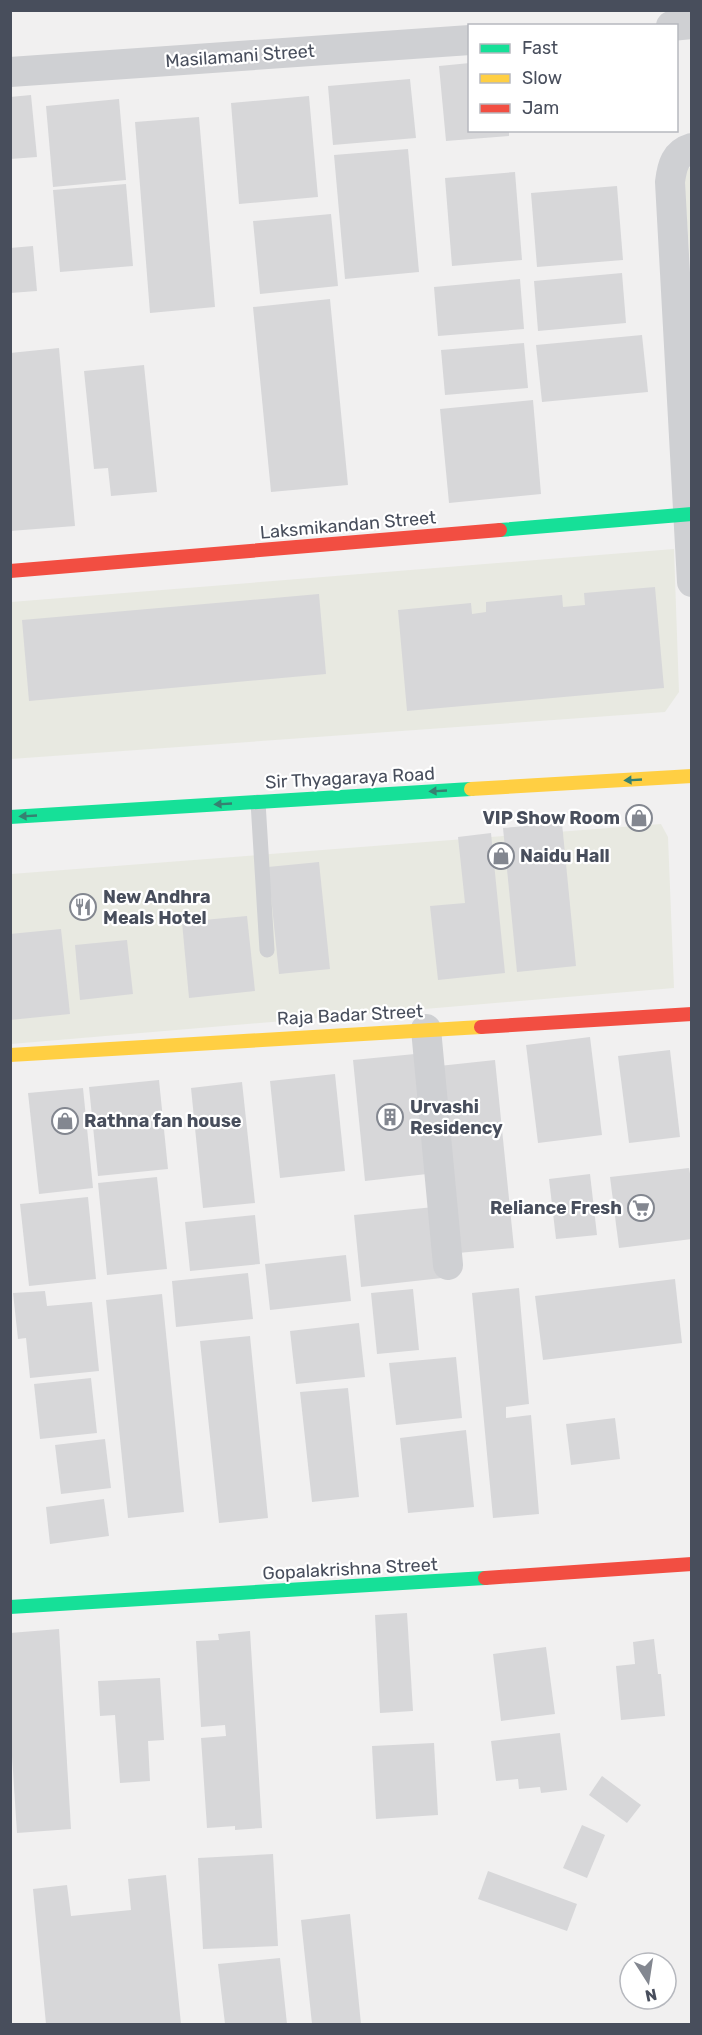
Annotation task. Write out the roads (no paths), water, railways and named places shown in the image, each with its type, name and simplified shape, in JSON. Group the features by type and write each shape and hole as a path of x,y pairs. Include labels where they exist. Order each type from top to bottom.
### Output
{"street":[{"name":"Masilamani Street","path":"10,72 468,40"},
{"path":"692,148 687,149 673,162 670,182 692,582"},
{"name":"Laksmikandan Street","path":"10,571 690,514"},
{"name":"Sir Thyagaraya Road","path":"10,817 692,777"},
{"name":"Raja Badar Street","path":"10,1055 692,1014"},
{"path":"426,1029 448,1265"},
{"name":"Gopalakrishna Street","path":"10,1607 692,1564"}],"lane":[{"path":"258,802 267,950"}],"place":[{"name":"VIP Show Room","path":"639,818"},
{"name":"Naidu Hall","path":"501,856"},
{"name":"New Andhra Meals Hotel","path":"83,907"},
{"name":"Urvashi Residency","path":"390,1117"},
{"name":"Rathna fan house","path":"65,1121"},
{"name":"Reliance Fresh","path":"641,1208"}]}
